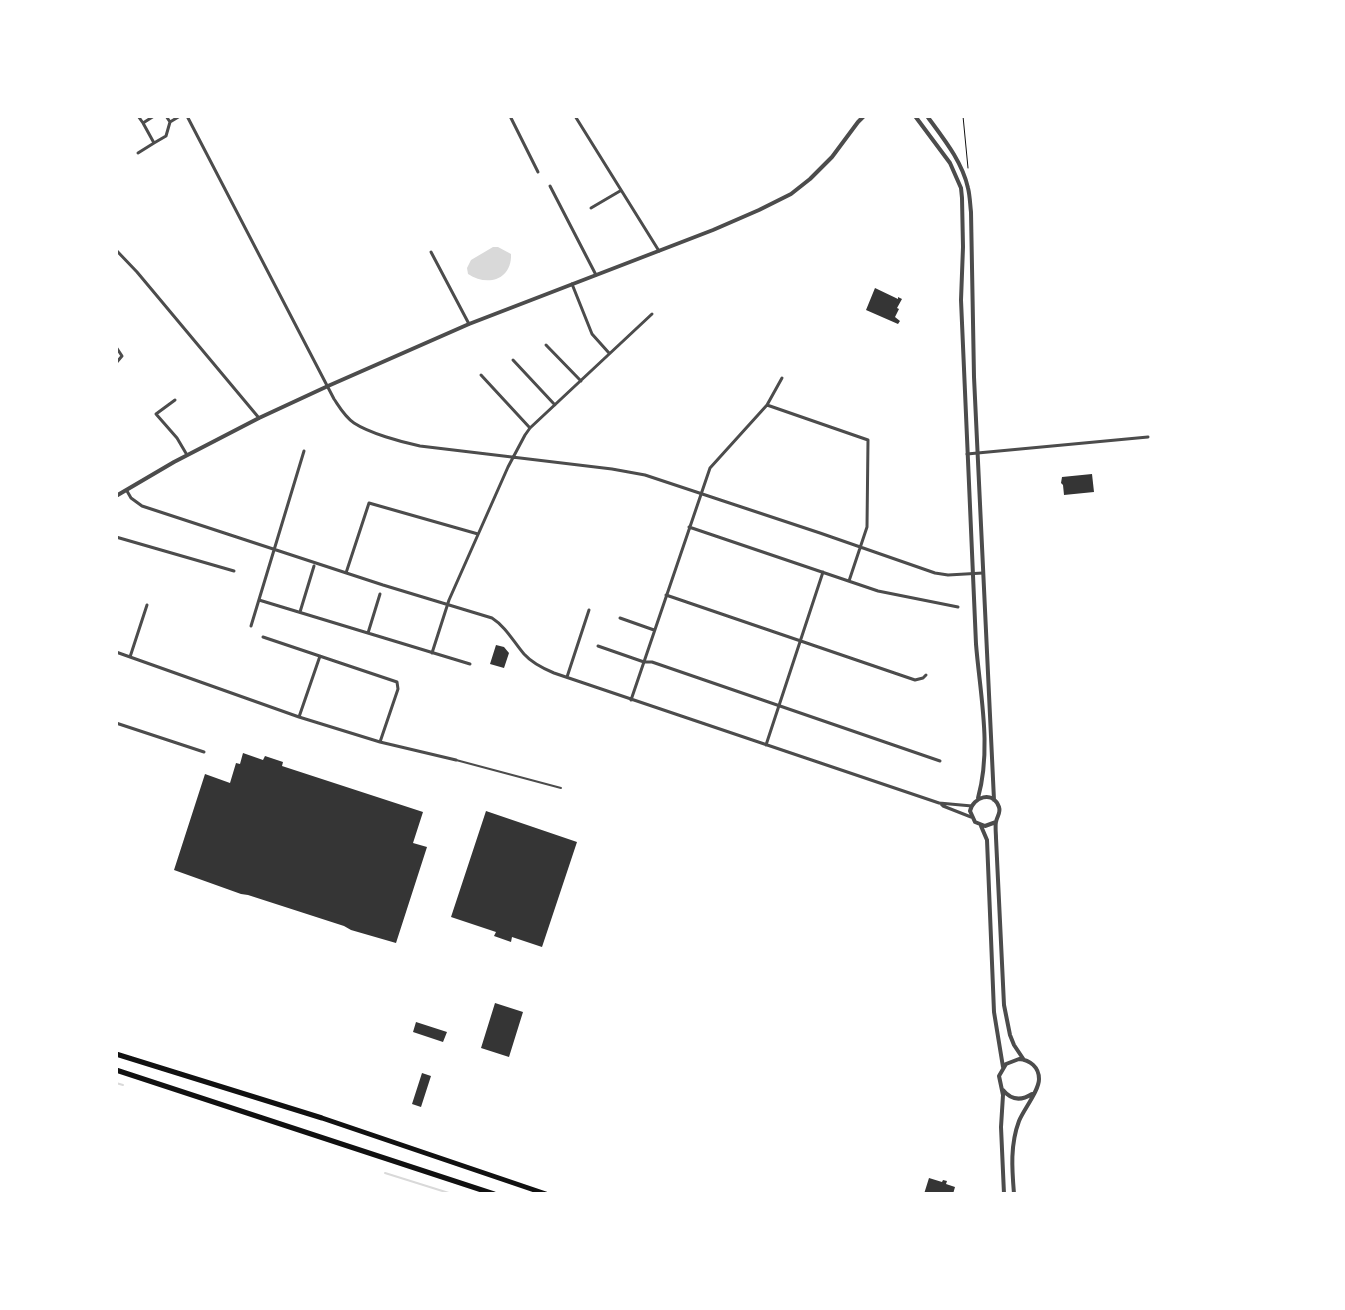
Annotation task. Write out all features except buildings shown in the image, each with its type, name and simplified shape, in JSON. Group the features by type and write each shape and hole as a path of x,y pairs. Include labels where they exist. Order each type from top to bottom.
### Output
{"main road":[{"path":"116,1054 322,1118 546,1194"},
{"path":"116,1070 494,1194"}],"street":[{"path":"138,116 154,143"},
{"path":"143,123 154,116"},
{"path":"166,116 170,122"},
{"path":"138,153 166,136 170,122 180,116"},
{"path":"187,116 328,386 346,416 353,423 404,443 420,446 645,475 935,573 948,575 984,573"},
{"path":"510,116 538,172"},
{"path":"575,116 658,251"},
{"path":"858,122 860,116"},
{"path":"116,496 155,473 259,418 328,386 469,324 743,217 791,194 832,157 864,116"},
{"path":"915,116 944,153 961,188 963,241 961,300 972,574 985,760 983,783 978,798 972,806 971,817"},
{"path":"926,116 951,150 969,190 972,310 994,800"},
{"path":"550,186 596,275"},
{"path":"590,208 620,191"},
{"path":"116,250 137,272 259,418"},
{"path":"431,252 469,324"},
{"path":"572,284 592,334 610,353"},
{"path":"432,653 447,605 514,457 530,428 652,314"},
{"path":"546,345 581,381"},
{"path":"116,346 122,356 116,363"},
{"path":"513,360 555,405"},
{"path":"481,375 530,428"},
{"path":"631,700 710,468 767,405 782,378"},
{"path":"175,400 156,414 177,438 188,456"},
{"path":"767,405 868,440 867,527 849,581"},
{"path":"967,454 1148,437"},
{"path":"251,626 304,451"},
{"path":"127,491 131,498 142,506 346,573 492,618 502,625 524,655 547,671 939,803 972,806"},
{"path":"346,573 369,503 478,534"},
{"path":"689,527 878,591 958,607"},
{"path":"116,537 234,571"},
{"path":"300,612 314,566"},
{"path":"766,745 823,572"},
{"path":"368,633 380,594"},
{"path":"666,595 916,680 923,678 926,674"},
{"path":"259,600 470,664"},
{"path":"130,657 147,605"},
{"path":"566,677 589,610"},
{"path":"620,618 654,630"},
{"path":"263,637 397,682 398,688 380,742"},
{"path":"598,646 644,662 652,662 940,761"},
{"path":"116,652 299,718 380,742 456,760"},
{"path":"299,718 320,656"},
{"path":"116,723 204,752"},
{"path":"978,798 986,797 994,800 998,804 1000,811 996,822 1004,1005 1010,1035 1024,1060"},
{"path":"939,803 971,817 974,822 981,826 989,826 996,822"},
{"path":"981,826 986,840 994,1002 1003,1067 999,1081 1002,1090 1001,1127 1004,1194"},
{"path":"1003,1067 1015,1059 1024,1060 1032,1064 1038,1072 1039,1082 1022,1113 1014,1137 1012,1162 1014,1194"},
{"path":"1002,1090 1009,1096 1018,1099 1028,1097 1035,1090"}],"lane":[{"path":"456,760 561,788"}],"path":[{"path":"963,116 968,156 966,171"}],"shaded area":[{"path":"493,247 498,247 511,254 510,263 503,275 497,279 483,280 468,274 467,268 471,260"}],"waterway":[{"path":"116,1083 123,1085"},
{"path":"385,1173 452,1194"}]}
